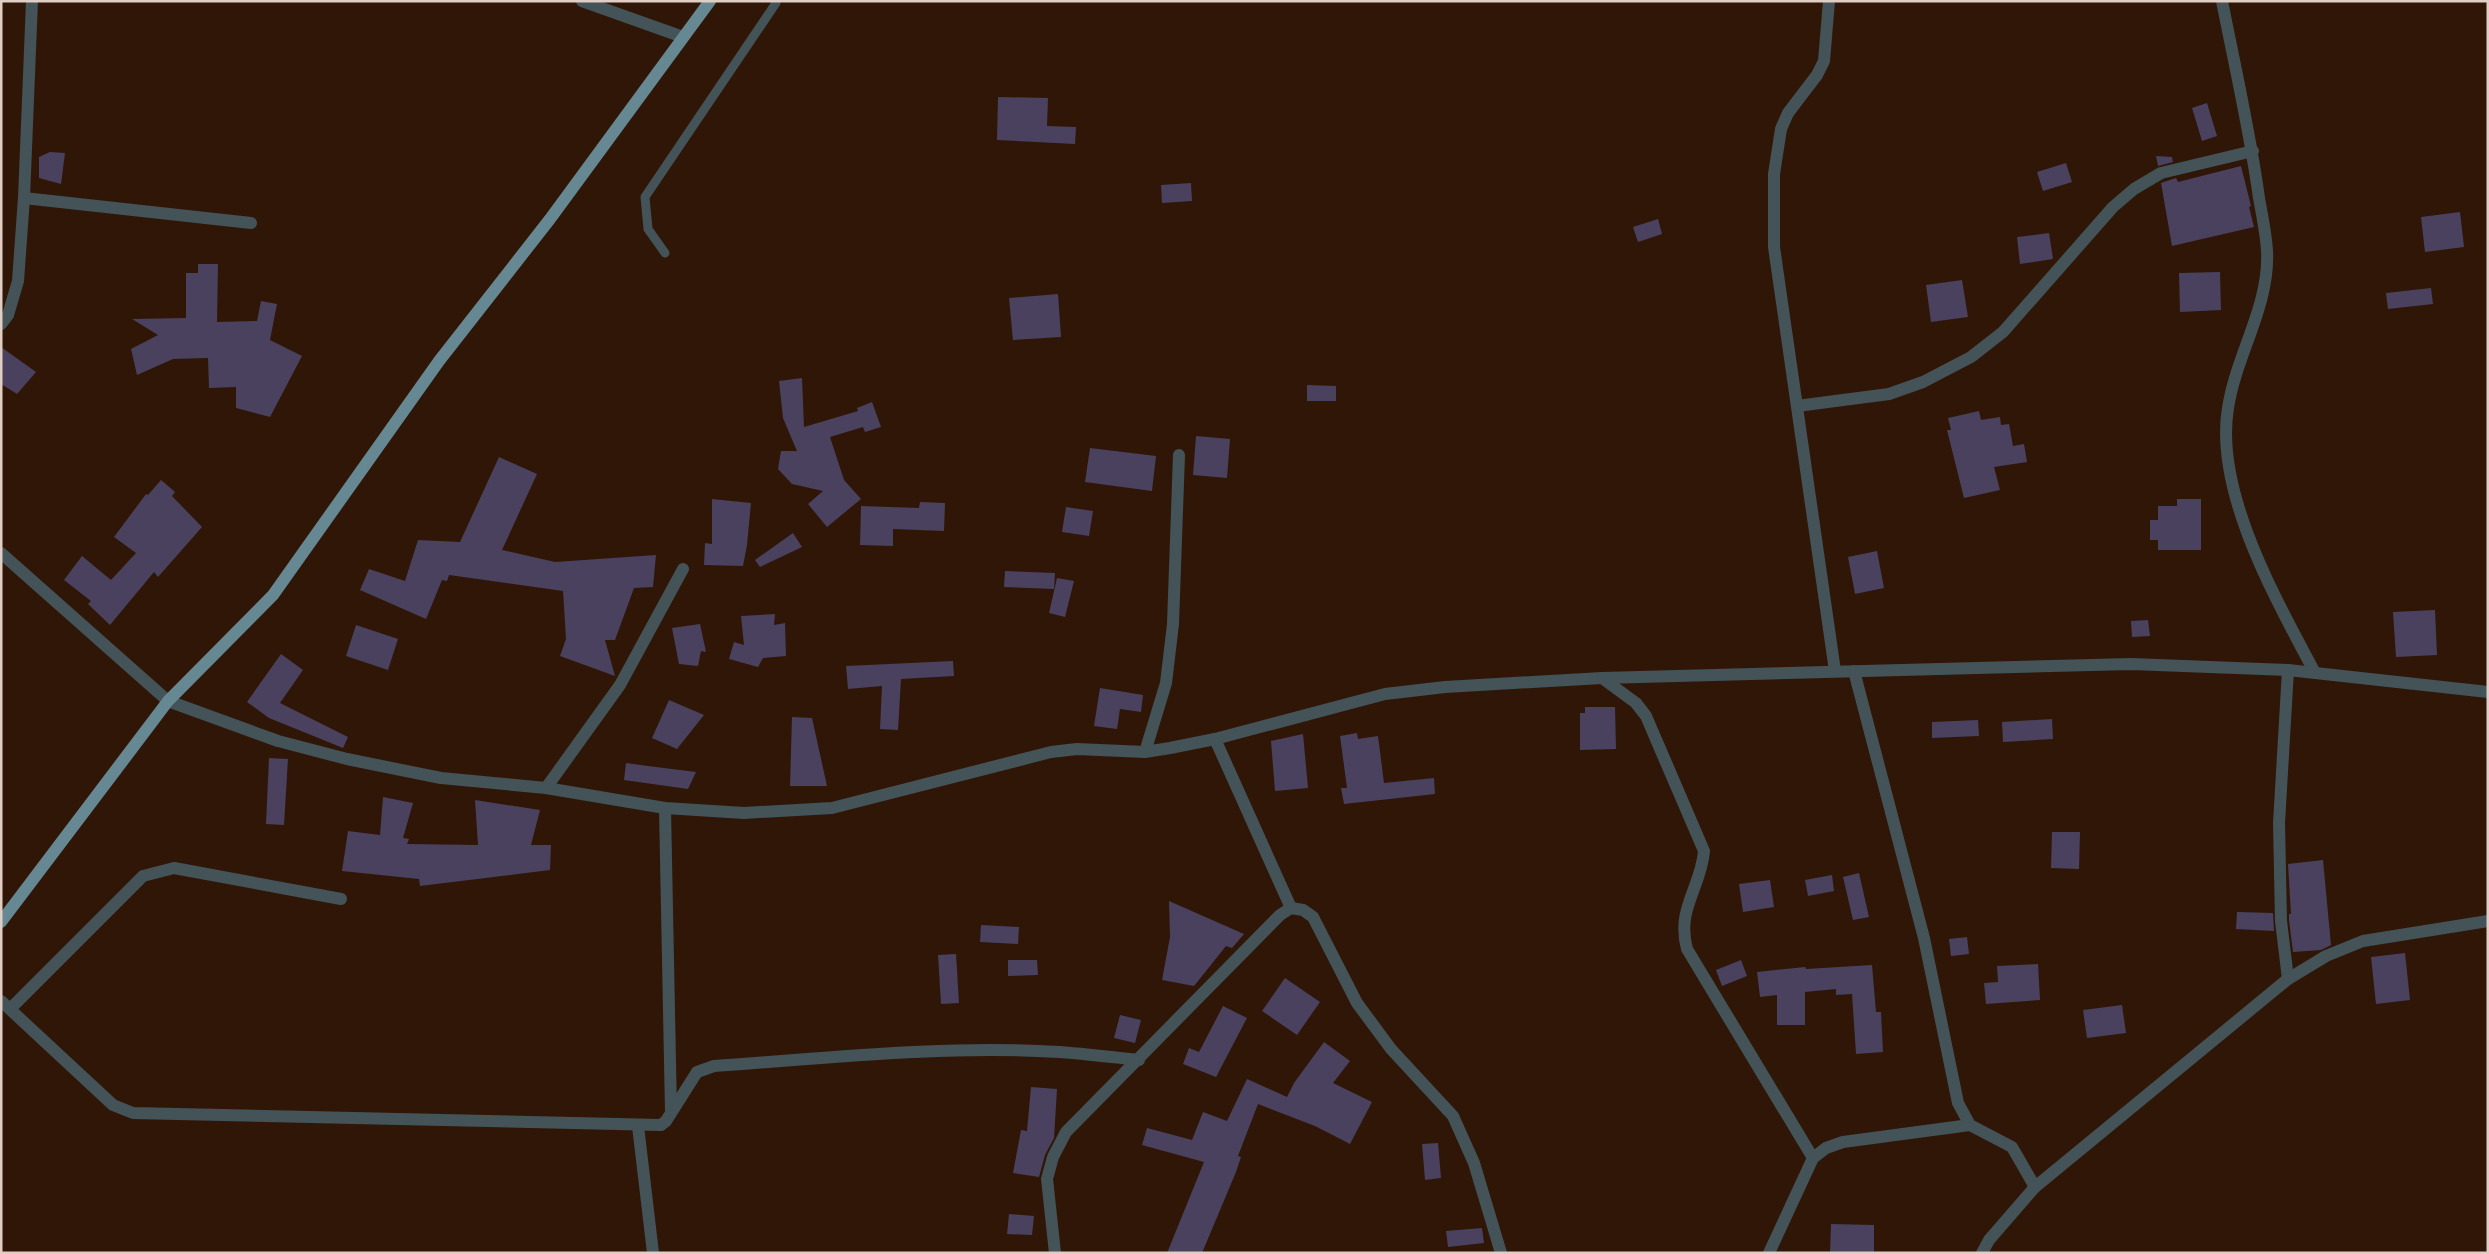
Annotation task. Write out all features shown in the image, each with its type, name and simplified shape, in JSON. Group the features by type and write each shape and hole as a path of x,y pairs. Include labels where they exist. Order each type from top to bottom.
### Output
{"main road":[{"path":"1,922 168,701 273,595 438,361 550,219 710,1"}],"street":[{"path":"1,324 8,315 18,282 24,198 32,1"},
{"path":"582,1 683,37"},
{"path":"1829,1 1824,61 1817,75 1788,113 1781,129 1774,174 1774,247 1835,671"},
{"path":"2222,1 2253,151 2267,250 2263,290 2228,408 2227,450 2231,479 2248,534 2273,593 2315,673"},
{"path":"1797,406 1889,394 1923,382 1971,356 2003,332 2113,207 2134,189 2161,173 2253,151"},
{"path":"24,198 251,223"},
{"path":"1145,752 1166,683 1173,624 1179,455"},
{"path":"1,553 168,701 278,741 346,760 441,778 546,788 666,808 744,813 832,808 1051,752 1077,749 1145,752 1215,739 1385,694 1445,687 1602,678 2131,664 2288,670 2488,692"},
{"path":"546,788 620,685 683,568"},
{"path":"2288,670 2279,823 2281,921 2288,980"},
{"path":"1854,671 1924,938 1958,1103 1970,1125 2012,1148 2035,1187"},
{"path":"1602,678 1636,703 1646,716 1704,851 1685,913 1682,933 1687,949 1813,1158"},
{"path":"1215,739 1291,908"},
{"path":"666,808 670,1112"},
{"path":"341,899 174,868 143,876 6,1005 113,1105 133,1113 638,1126 661,1125 666,1121 697,1072 714,1066 912,1052 989,1050 1060,1052 1139,1060"},
{"path":"1056,1253 1047,1179 1053,1157 1066,1132 1280,915 1291,908 1303,910 1313,918 1356,1003 1391,1049 1453,1116 1474,1163 1501,1253"},
{"path":"1982,1253 1989,1240 2035,1187 2288,980 2326,956 2363,941 2488,921"},
{"path":"1770,1253 1813,1158 1826,1148 1843,1142 1970,1125"},
{"path":"638,1126 653,1253"}],"lane":[{"path":"665,253 648,229 645,197 765,20 775,1"}],"building":[{"path":"998,97 1048,98 1047,126 1076,127 1075,144 997,140"},
{"path":"2207,103 2217,136 2202,141 2192,108"},
{"path":"50,152 65,153 61,184 39,178 39,157"},
{"path":"2156,156 2172,157 2173,162 2158,166"},
{"path":"2066,163 2072,182 2043,191 2037,172"},
{"path":"2241,166 2254,227 2172,246 2161,183 2176,178 2178,182"},
{"path":"1191,183 1192,201 1162,203 1161,185"},
{"path":"2460,212 2464,247 2425,252 2421,217"},
{"path":"1658,219 1662,234 1638,242 1633,227"},
{"path":"2049,233 2053,259 2020,264 2017,237"},
{"path":"198,264 218,264 217,322 257,321 261,301 277,304 270,340 302,356 270,417 236,408 236,387 209,388 208,358 173,359 137,375 131,349 158,335 132,319 186,318 186,273 198,273"},
{"path":"2220,272 2221,310 2180,312 2179,273"},
{"path":"1962,280 1968,317 1931,322 1926,285"},
{"path":"2431,288 2433,304 2388,309 2386,293"},
{"path":"1058,294 1061,337 1013,340 1009,298"},
{"path":"1,347 36,372 17,394 1,384"},
{"path":"802,378 804,427 858,411 857,408 872,402 881,427 865,432 863,427 830,437 844,480 861,499 827,527 808,504 823,491 792,484 778,469 781,451 797,451 783,418 779,381"},
{"path":"1307,385 1336,386 1336,401 1307,401"},
{"path":"1979,411 1981,420 2000,417 2001,425 2009,424 2013,446 2024,444 2027,462 1994,467 2000,490 1964,498 1947,430 1951,430 1948,418"},
{"path":"1196,436 1230,439 1227,478 1193,475"},
{"path":"1090,448 1156,456 1152,491 1085,482"},
{"path":"499,457 537,474 502,550 555,562 656,555 653,587 634,588 615,640 605,640 615,676 560,656 566,639 563,591 449,575 447,581 442,580 426,619 360,590 369,569 405,581 418,540 460,542"},
{"path":"161,480 175,492 172,496 202,527 158,577 154,572 110,625 88,604 91,601 64,580 82,556 111,580 136,553 114,537 146,494 148,495"},
{"path":"712,499 751,503 743,566 704,565 705,543 712,544"},
{"path":"2177,499 2201,499 2201,550 2158,550 2158,540 2150,540 2150,520 2158,520 2158,506 2177,506"},
{"path":"920,502 945,503 944,531 893,529 893,546 860,545 861,506 919,508"},
{"path":"1066,507 1093,511 1089,536 1062,532"},
{"path":"793,533 802,547 760,567 755,560"},
{"path":"1877,551 1884,588 1855,594 1848,557"},
{"path":"1005,571 1055,573 1054,589 1004,587"},
{"path":"1057,578 1074,581 1065,617 1049,613"},
{"path":"2435,610 2437,655 2396,657 2393,612"},
{"path":"775,614 774,625 785,623 786,656 763,658 758,667 729,659 734,642 744,645 741,616"},
{"path":"2148,620 2150,636 2132,637 2131,621"},
{"path":"700,624 706,652 701,651 698,666 679,664 672,628"},
{"path":"356,625 398,639 388,670 346,656"},
{"path":"281,654 303,670 280,703 348,737 343,748 269,718 247,702"},
{"path":"953,661 954,676 901,679 898,730 880,729 882,686 848,689 846,666"},
{"path":"1100,688 1143,695 1141,712 1120,709 1117,729 1094,726"},
{"path":"669,700 704,715 677,749 652,738"},
{"path":"1585,707 1615,707 1616,749 1580,750 1580,713 1585,713"},
{"path":"792,717 812,718 827,786 790,786"},
{"path":"2052,719 2053,739 2003,742 2002,722"},
{"path":"1978,720 1979,736 1932,738 1932,722"},
{"path":"1357,733 1358,739 1378,736 1384,783 1434,778 1435,794 1344,804 1341,788 1347,788 1340,736"},
{"path":"1303,734 1308,788 1275,791 1271,741"},
{"path":"269,758 288,759 284,825 266,824"},
{"path":"626,763 696,772 688,789 624,780"},
{"path":"383,797 413,803 403,838 409,839 407,844 478,845 475,800 540,810 531,845 551,845 550,870 420,886 419,879 342,871 348,831 380,835"},
{"path":"2052,832 2080,832 2079,869 2051,868"},
{"path":"2323,860 2331,945 2321,950 2293,952 2289,920 2289,914 2291,914 2288,864"},
{"path":"1859,873 1869,917 1853,920 1843,877"},
{"path":"1832,875 1834,891 1808,896 1805,880"},
{"path":"1770,880 1774,907 1743,912 1739,884"},
{"path":"1169,901 1244,934 1232,948 1226,946 1194,986 1162,980 1170,937"},
{"path":"2237,912 2273,913 2274,931 2236,929"},
{"path":"981,925 1019,927 1018,944 980,942"},
{"path":"1967,937 1969,954 1951,956 1949,939"},
{"path":"2405,953 2410,1000 2376,1004 2371,957"},
{"path":"956,954 959,1003 941,1004 938,955"},
{"path":"1008,960 1037,960 1038,975 1008,976"},
{"path":"1741,960 1747,976 1722,986 1716,970"},
{"path":"2038,964 2040,1000 1986,1004 1984,983 1998,982 1997,966"},
{"path":"1872,965 1876,1012 1881,1012 1883,1052 1856,1054 1852,994 1836,995 1836,989 1805,992 1805,1025 1777,1025 1777,995 1760,997 1757,972 1805,967 1806,969"},
{"path":"1285,978 1320,1002 1297,1035 1262,1011"},
{"path":"2122,1005 2126,1033 2087,1038 2083,1010"},
{"path":"1223,1006 1247,1018 1216,1077 1183,1064 1189,1048 1199,1052"},
{"path":"1120,1015 1141,1020 1135,1043 1114,1038"},
{"path":"1324,1042 1350,1061 1333,1083 1372,1102 1350,1144 1315,1126 1258,1104 1238,1156 1241,1157 1236,1172 1202,1253 1167,1253 1204,1162 1142,1145 1147,1128 1192,1140 1203,1112 1227,1121 1247,1079 1287,1097 1294,1083"},
{"path":"1031,1087 1057,1089 1054,1138 1045,1155 1039,1177 1013,1173 1021,1130 1027,1131"},
{"path":"1438,1143 1441,1178 1425,1180 1422,1144"},
{"path":"1009,1214 1034,1216 1032,1235 1007,1234"},
{"path":"1831,1224 1874,1225 1874,1253 1830,1253"},
{"path":"1482,1228 1484,1243 1448,1247 1446,1231"}]}
